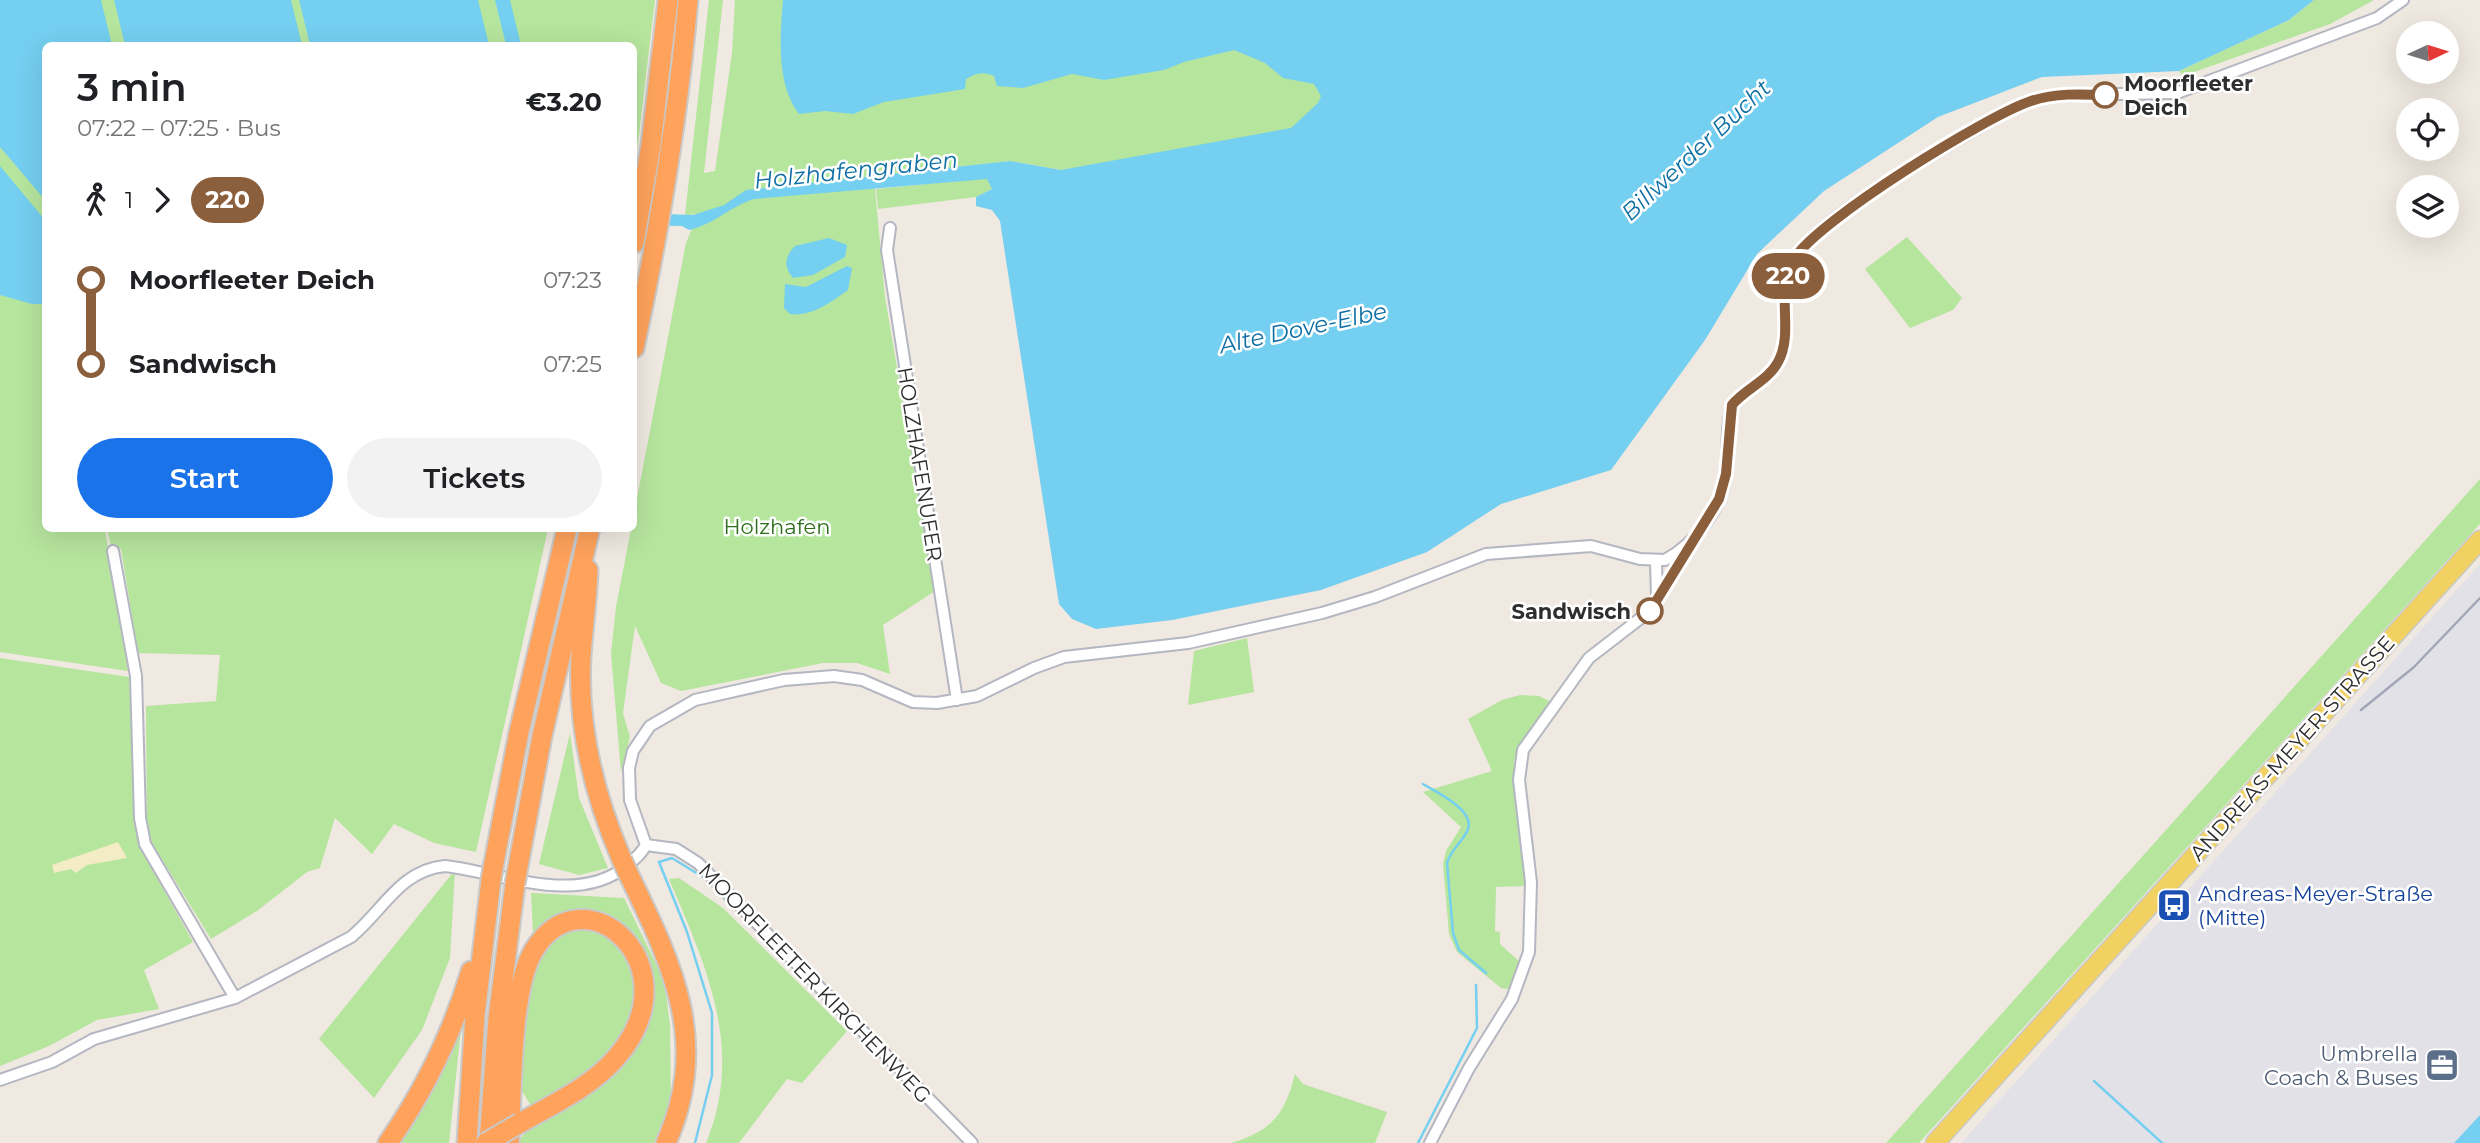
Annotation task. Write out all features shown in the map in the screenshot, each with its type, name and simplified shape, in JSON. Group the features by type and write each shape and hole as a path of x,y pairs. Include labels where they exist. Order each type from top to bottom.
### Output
{"highway":[{"path":"637,225 668,0"},
{"path":"637,334 664,205 681,84 688,0"},
{"path":"467,1143 484,930 492,874 519,732 567,532"},
{"path":"589,532 581,681 584,732 598,797 625,867 671,966 687,1034 684,1084 677,1115 666,1143"},
{"path":"488,1143 498,1019 516,878 545,723 589,532"},
{"path":"488,1143 520,1124 605,1069 636,1028 645,998 642,967 632,946 607,925 584,921 569,923 542,939 533,951 523,982 518,1019 509,1143"},
{"path":"388,1143 423,1087 438,1055 469,980 484,930"}],"main road":[{"name":"ANDREAS-MEYER-STRASSE","path":"1935,1143 2480,540"}],"street":[{"path":"0,1080 52,1062 94,1039 234,998 351,937 366,925 400,885 425,870 445,866 575,887 592,884 616,874 642,853 646,845 630,800 629,768 634,751 650,726 695,700 784,680 834,676 862,680 913,702 937,703 997,689 1034,668 1064,657 1188,643 1322,613 1376,597 1486,554 1591,546 1656,561 1674,555 1696,534 1714,510 1723,490 1732,405 1769,374 1781,357 1786,285 1791,265 1801,250 1841,215 1998,117 2031,101 2073,94 2177,93 2377,18 2403,0"},
{"name":"HOLZHAFENUFER","path":"890,228 887,250 957,700"},
{"path":"1430,1143 1469,1068 1512,999 1529,952 1531,881 1519,780 1523,750 1589,658 1635,625 1657,600 1691,549 1696,534"},
{"path":"113,551 136,676 140,818 145,844 234,998"},
{"path":"1656,561 1657,600"},
{"name":"MOORFLEETER KIRCHENWEG","path":"646,845 676,849 698,863 972,1143"}],"shaded area":[{"path":"2480,564 2480,1115 2454,1143 1961,1143"}],"green space":[{"path":"0,0 655,0 637,152 637,42 42,42 42,532 105,532 128,671 0,652"},
{"name":"Holzhafen","path":"709,0 723,0 704,173 715,171 732,53 735,0 1836,0 1329,129 1061,170 1010,161 874,178 885,297 935,591 883,625 890,674 857,663 823,663 681,691 661,683 635,626 623,713 630,737 621,772 611,653 616,607 630,532 637,532 637,498 686,243 698,214 685,215"},
{"path":"2314,0 2374,0 2330,24 2183,76 2179,71 2289,20"},
{"path":"987,178 992,189 976,197 878,209 876,189"},
{"path":"1907,237 1962,298 1953,310 1910,328 1865,269"},
{"path":"2480,479 2480,524 1919,1143 1886,1143"},
{"path":"108,532 547,532 476,852 434,843 394,824 372,854 335,818 320,868 307,872 257,911 211,939 147,835 146,706 216,701 220,655 138,653 121,549 112,551"},
{"path":"1247,638 1254,692 1188,705 1194,651"},
{"path":"0,658 129,677 139,846 193,942 144,970 159,1009 97,1020 49,1046 0,1066"},
{"path":"1520,695 1539,696 1551,702 1514,761 1526,886 1496,887 1495,931 1500,932 1500,944 1521,963 1513,985 1508,989 1501,988 1457,952 1449,934 1443,864 1446,851 1461,827 1423,792 1492,771 1468,719 1502,700"},
{"path":"570,733 579,798 608,868 579,875 539,864"},
{"path":"455,870 450,958 422,1030 374,1098 319,1039"},
{"path":"679,878 723,908 847,1031 802,1083 787,1079 739,1143 706,1143 717,1108 722,1074 721,1041 707,976 669,879"},
{"path":"531,893 624,898 664,980 670,1025 671,1103 654,1143 517,1143 533,1123 593,1092 624,1060 648,959 624,926 611,917 598,913 584,912 569,916 533,933"},
{"path":"579,926 607,930 622,942 630,956 636,988 630,1021 616,1049 598,1067 531,1106 522,1091 517,1089 526,996 543,954 558,938"},
{"path":"461,1029 449,1143 397,1143 418,1116 455,1034"},
{"path":"1295,1074 1303,1084 1387,1112 1375,1143 1231,1143 1257,1133 1275,1119 1287,1100"}],"sand":[{"path":"118,842 127,858 87,865 76,873 71,869 54,873 52,865"}],"water":[{"path":"0,0 101,0 111,42 42,42 42,196 0,147"},
{"path":"114,0 291,0 301,42 124,42"},
{"path":"299,0 478,0 488,42 309,42"},
{"path":"495,0 510,0 520,42 505,42"},
{"path":"783,0 2314,0 2289,20 2179,71 2042,77 1938,117 1824,191 1757,254 1705,340 1611,470 1501,504 1427,552 1321,590 1172,620 1096,629 1072,619 1059,604 1000,221 992,210 976,206 976,197 992,189 987,179 754,199 707,224 689,230 682,226 637,225 637,213 693,215 724,205 746,190 1010,161 1061,170 1291,128 1318,103 1321,96 1314,84 1283,78 1265,63 1234,50 1184,62 1164,70 1104,80 1072,74 1023,88 997,86 994,76 980,73 966,79 965,89 884,102 853,114 825,111 799,114 786,88 781,44"},
{"path":"0,166 42,216 42,304 0,295"},
{"path":"829,238 847,245 845,257 813,275 793,278 786,262 795,246"},
{"path":"847,266 852,268 848,290 835,299 806,313 790,314 784,308 785,284 806,287"},
{"path":"2480,1115 2480,1143 2454,1143"}],"waterway":[{"path":"1423,784 1453,802 1469,822 1466,834 1447,863 1453,933 1459,950 1486,973"},
{"path":"695,1143 712,1075 712,1013 687,932 659,862 672,858 706,879 732,907"},
{"path":"1418,1143 1477,1028 1476,985"},
{"path":"2094,1081 2162,1143"}],"railway":[{"path":"2361,710 2414,667 2480,598"}],"bus line":[{"name":"220","path":"1650,611 1691,549 1696,534 1714,510 1723,490 1732,405 1769,374 1781,357 1788,274 1801,250 1841,215 2004,113 2050,96 2105,95"}],"place":[{"name":"Moorfleeter Deich","path":"2105,95"},
{"name":"Sandwisch","path":"1650,611"},
{"name":"Andreas-Meyer-Straße (Mitte)","path":"2174,905"},
{"name":"Umbrella Coach & Buses","path":"2442,1065"}],"water label":[{"name":"Billwerder Bucht","path":"1696,150"},
{"name":"Holzhafengraben","path":"856,170"},
{"name":"Alte Dove-Elbe","path":"1303,328"}]}
